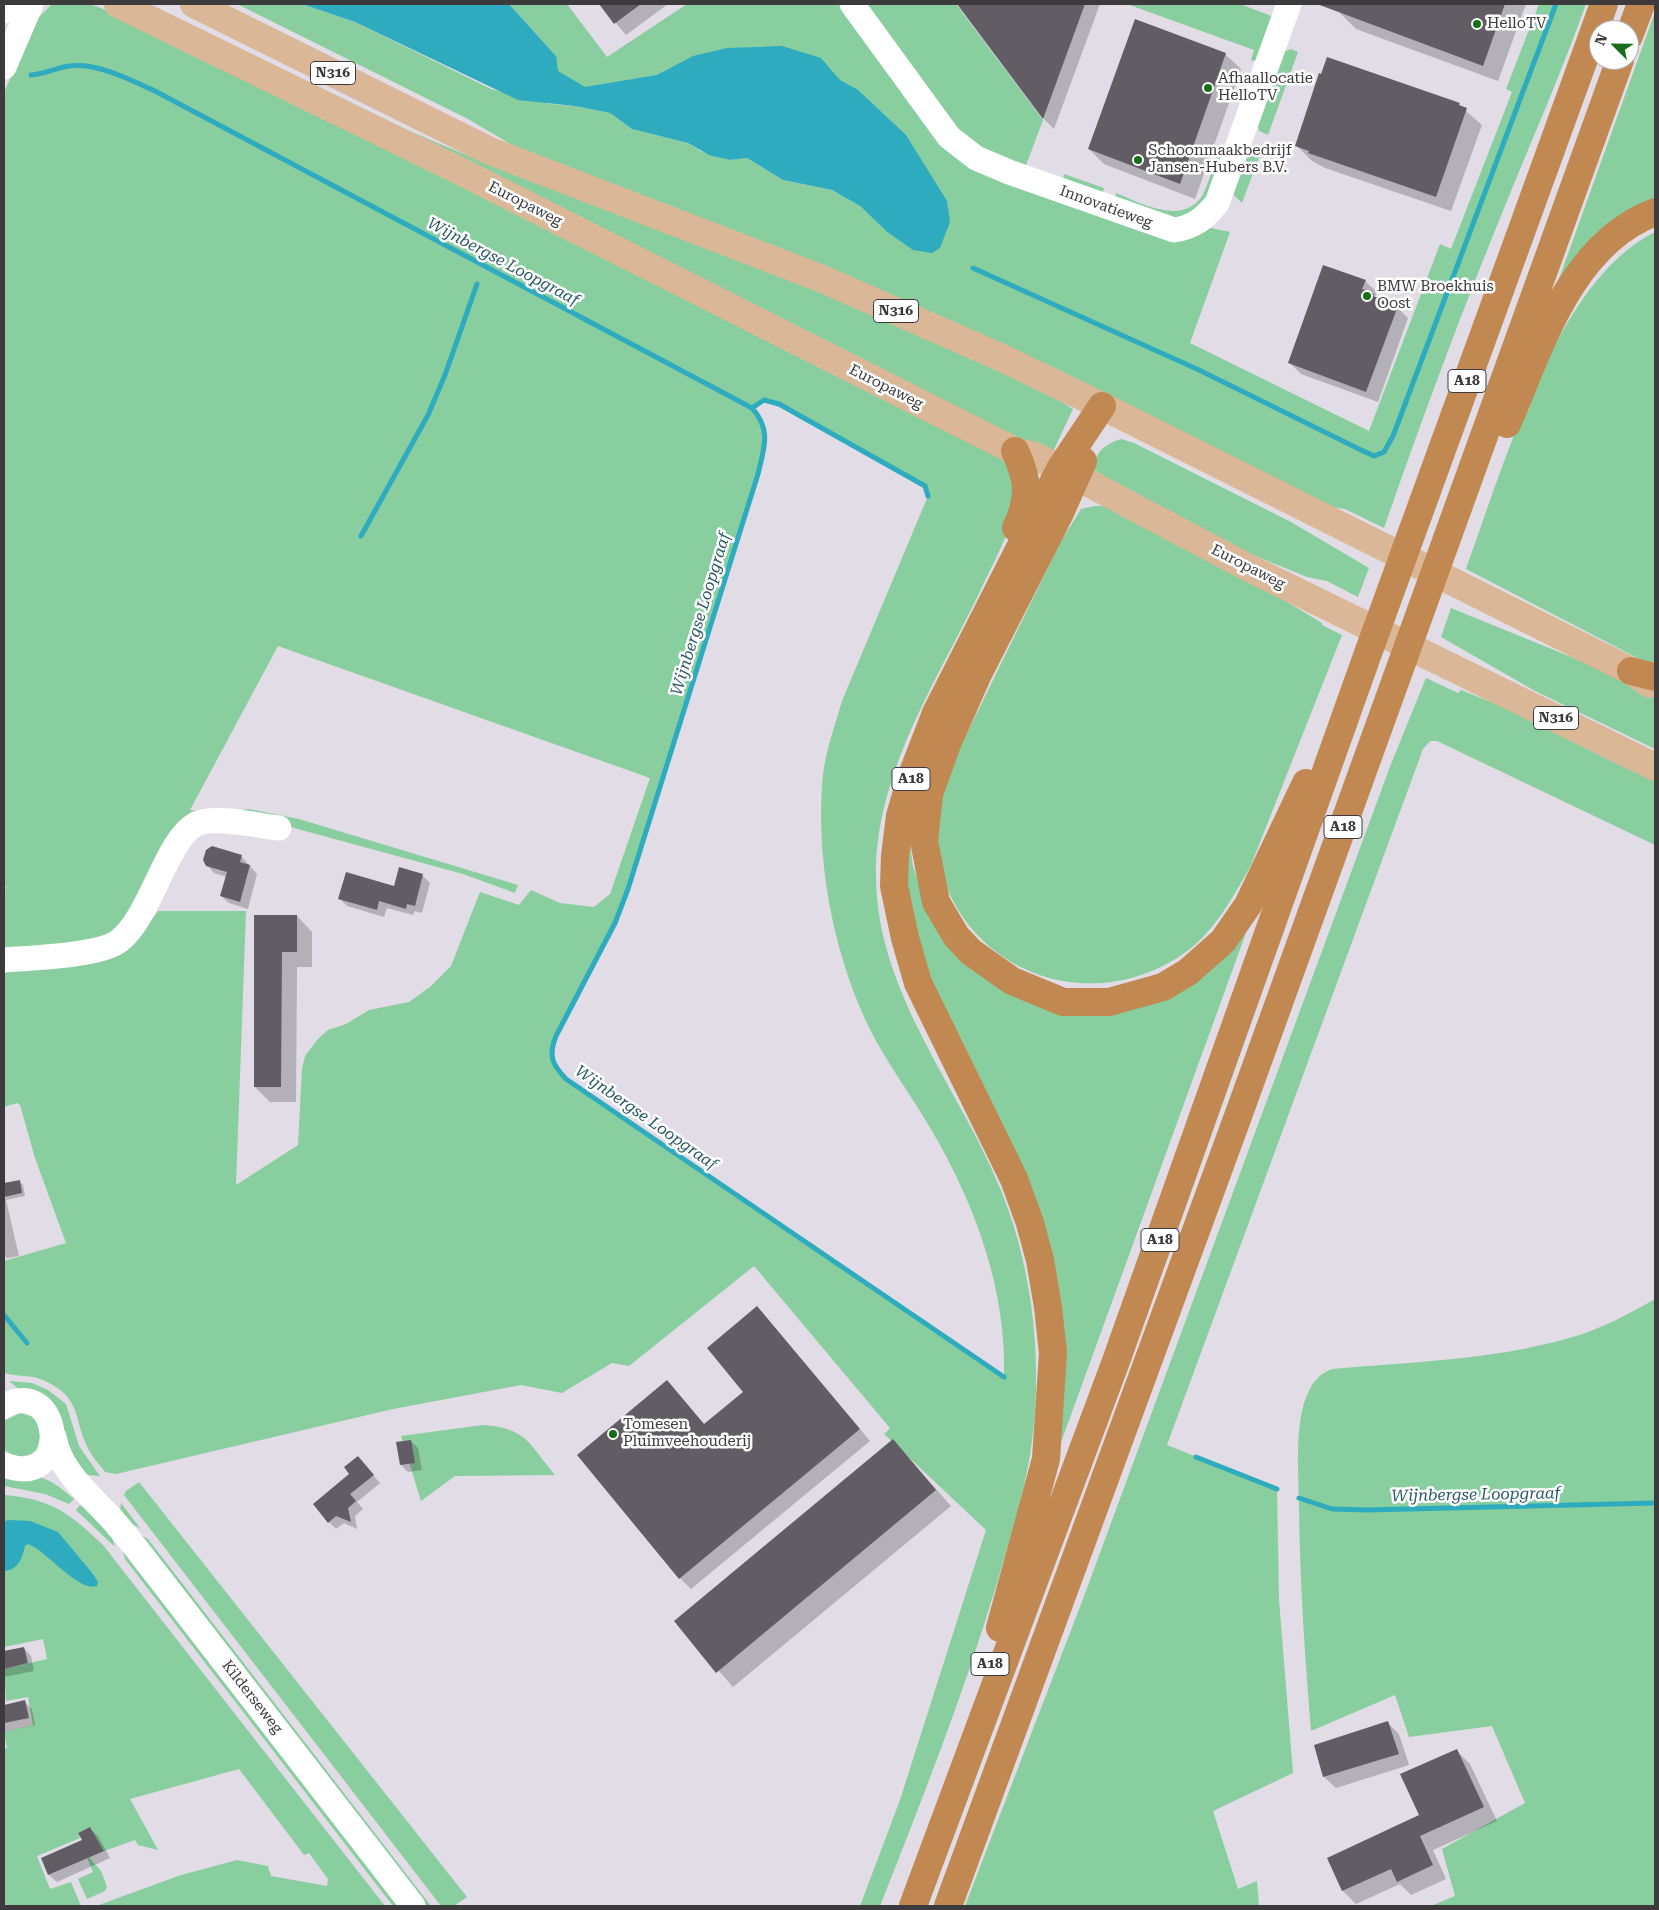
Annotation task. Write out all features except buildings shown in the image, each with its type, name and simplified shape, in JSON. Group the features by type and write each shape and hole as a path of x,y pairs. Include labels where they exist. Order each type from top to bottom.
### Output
{"highway":[{"name":"A18","path":"913,1906 1116,1361 1604,4"},
{"path":"1635,20 1641,4"},
{"name":"A18","path":"948,1906 1616,70"},
{"name":"A18","path":"1448,536 1500,440 1566,294 1582,270 1599,250 1619,232 1655,212"},
{"name":"A18","path":"1102,406 1068,473 977,676 947,744 929,794 924,841 936,902 956,936 971,952 1012,980 1062,1002 1109,1002 1163,986 1188,972 1223,941 1248,905 1368,656"},
{"name":"A18","path":"999,589 1004,554 1026,505 1025,472 1015,451"},
{"name":"A18","path":"946,1821 1046,1459 1053,1353 1040,1260 1030,1223 1014,1179 918,984 904,938 894,886 895,856 900,816 912,775 930,731 999,589 1068,473"}],"main road":[{"name":"Europaweg","path":"118,4 451,167 1015,451 1035,456 1249,568 1655,767"},
{"name":"N316","path":"194,4 490,151 820,278 1000,357 1102,406 1483,597 1643,674 1655,687"}],"street":[{"path":"4,11 7,4"},
{"path":"4,68 32,4"},
{"name":"Innovatieweg","path":"852,4 950,137 976,158 1009,172 1174,230 1189,228 1204,219 1218,203 1289,4"},
{"path":"4,960 86,953 119,942 137,920 181,838 197,824 217,821 280,828"},
{"path":"4,1385 28,1402"},
{"path":"4,1406 17,1402 28,1402"},
{"name":"Kilderseweg","path":"28,1402 39,1407 47,1415 52,1425 57,1454 86,1493 112,1519 136,1548 413,1906"},
{"path":"15,1467 37,1465 46,1458 52,1448 54,1436"},
{"name":"Kilderseweg","path":"15,1467 43,1472 86,1493"}],"green space":[{"path":"52,4 90,4 111,12 989,449 1013,473 1016,485 1015,499 1010,525 1005,538 929,692 897,764 886,800 878,838 876,877 880,920 890,962 905,1001 985,1154 1013,1224 1029,1289 1033,1322 1036,1356 1034,1423 1030,1455 1020,1503 971,1665 880,1906 860,1906 900,1800 986,1530 884,1434 890,1428 754,1266 629,1366 612,1363 562,1393 521,1385 393,1409 116,1474 105,1472 91,1453 84,1439 75,1411 66,1395 40,1379 4,1373 4,1261 66,1243 35,1158 20,1105 17,1103 4,1107 4,962 137,939 158,911 246,911 236,1185 298,1145 302,1069 305,1056 318,1039 328,1030 346,1024 369,1010 409,1002 430,987 451,966 480,892 519,905 531,890 560,903 594,907 610,894 650,778 278,646 190,810 220,813 249,809 299,819 518,885 515,893 463,874 261,819 203,821 115,940 4,952 4,895 6,887 4,886 4,92 39,17","holes":["764,400 779,404 925,486 928,496 842,701 831,738 823,774 821,805 824,868 835,932 854,993 873,1035 948,1159 962,1188 985,1249 1000,1313 1004,1345 1004,1377 566,1079 557,1069 553,1059 552,1049 556,1036 615,923 628,889 758,474 765,439 762,424 752,408"]},
{"path":"237,4 302,4 355,22 491,89 550,104 575,106 610,113 632,129 688,143 702,152 730,160 747,158 783,180 832,190 860,206 886,231 761,46 653,90 544,91 556,56 509,4 567,4 607,57 687,4 841,4 953,154 1206,227 1230,232 1190,343 1369,431 1440,244 1451,249 1512,92 1506,89 1539,4 1586,4 1459,322 1384,528 1345,509 1325,506 529,155 468,119"},
{"path":"863,4 956,4 1043,120 1025,168 974,149"},
{"path":"1127,4 1240,4 1274,17 1262,55 1254,61 1251,60 1254,50"},
{"path":"1655,12 1655,205 1555,290 1634,70 1639,70 1639,56"},
{"path":"1291,49 1298,52 1268,135 1259,131 1257,122 1283,52"},
{"path":"374,116 471,157 757,262 1051,395 1073,409 1050,458"},
{"path":"1252,149 1261,152 1242,203 1231,192 1248,150"},
{"path":"1217,155 1221,157 1209,200 1195,214 1166,219 1115,197 1116,193 1161,210 1184,210 1194,205 1202,196"},
{"path":"1064,174 1104,188 1103,192 1099,195 1063,182"},
{"path":"1655,232 1655,660 1651,665 1466,569 1516,431 1537,381 1561,334 1588,291 1620,256"},
{"path":"1121,439 1134,443 1291,522 1369,568 1358,597 1327,581 1307,577 1204,535 1094,470 1098,453 1105,446"},
{"path":"1106,506 1217,560 1322,623 1322,625 1342,635 1251,865 1222,914 1204,936 1183,954 1145,974 1106,983 1067,982 1030,971 997,952 969,925 948,891 936,850 935,840 939,808 950,768 1061,541 1081,509"},
{"path":"1451,608 1598,668 1655,695 1655,749 1535,691 1441,637"},
{"path":"1426,678 1458,693 1461,690 1529,717 1655,777 1655,845 1437,741 1430,741 1423,749 1167,1445 1277,1489 1279,1600 1293,1773 1213,1811 1238,1889 1257,1881 1259,1906 965,1906 1083,1599 1391,764"},
{"path":"907,821 913,867 926,903 992,980 1136,1005 1255,908 1047,1481 1056,1316 907,921"},
{"path":"1655,1299 1655,1906 1431,1906 1455,1896 1442,1849 1525,1803 1492,1726 1409,1737 1395,1695 1311,1731 1302,1593 1298,1471 1299,1432 1305,1401 1317,1379 1332,1369 1481,1356 1540,1345 1591,1331"},
{"path":"9,1381 32,1383 48,1390 66,1404 79,1446 100,1476 86,1475 22,1392"},
{"path":"20,1413 34,1417 42,1429 37,1450 25,1456 16,1456 4,1449 4,1421"},
{"path":"483,1425 498,1427 518,1434 532,1446 555,1475 455,1476 421,1501 401,1436"},
{"path":"4,1475 42,1478 56,1485 74,1499 69,1504 45,1494 4,1486"},
{"path":"139,1482 467,1897 454,1906 441,1906 124,1495 126,1491"},
{"path":"4,1495 35,1500 59,1510 80,1524 103,1545 385,1906 96,1906 181,1875 237,1860 268,1866 271,1876 327,1886 328,1879 309,1853 304,1855 239,1769 130,1799 158,1850 138,1845 135,1840 104,1851 90,1827 78,1833 80,1838 37,1856 50,1889 71,1882 81,1906 4,1906 4,1749 7,1748 4,1732 33,1725 28,1697 6,1701 4,1669 47,1659 43,1639 4,1647"},
{"path":"121,1503 140,1528 125,1519 121,1513"},
{"path":"80,1505 102,1522 110,1533 115,1547 76,1510"},
{"path":"136,1532 148,1539 431,1906 424,1906"},
{"path":"121,1545 401,1906 393,1906 125,1559"},
{"path":"89,1857 101,1871 107,1887 105,1891 87,1899 78,1879 93,1872 87,1858"}],"water":[{"path":"302,4 509,4 556,56 558,71 585,87 657,75 693,56 727,48 782,46 821,58 840,80 858,90 906,135 947,201 950,222 940,248 932,253 913,250 886,231 860,206 832,190 783,180 747,158 730,160 709,155 688,143 632,129 610,113 575,106 518,100 355,22"},
{"path":"8,1520 30,1521 58,1532 93,1574 98,1582 97,1586 81,1583 28,1544 25,1546 21,1559 16,1566 4,1571 4,1522"}],"waterway":[{"path":"973,268 1199,370 1374,456 1384,452 1393,436 1556,4"},
{"name":"Wijnbergse Loopgraaf","path":"31,75 80,65 102,69 155,91 752,408 758,416 765,439 758,474 628,889 615,923 556,1036 552,1049 553,1059 557,1069 566,1079 1004,1377"},
{"path":"361,536 428,415 445,375 477,284"},
{"path":"752,408 764,400 779,404 925,486 928,496"},
{"path":"4,1315 27,1343"},
{"name":"Wijnbergse Loopgraaf","path":"1196,1457 1277,1489"},
{"name":"Wijnbergse Loopgraaf","path":"1299,1498 1332,1509 1367,1510 1655,1503"}],"place":[{"name":"HelloTV","path":"1477,24"},
{"name":"Afhaallocatie HelloTV","path":"1208,88"},
{"name":"Schoonmaakbedrijf Jansen-Hubers B.V.","path":"1138,160"},
{"name":"BMW Broekhuis Oost","path":"1367,296"},
{"name":"Tomesen Pluimveehouderij","path":"613,1434"}]}
